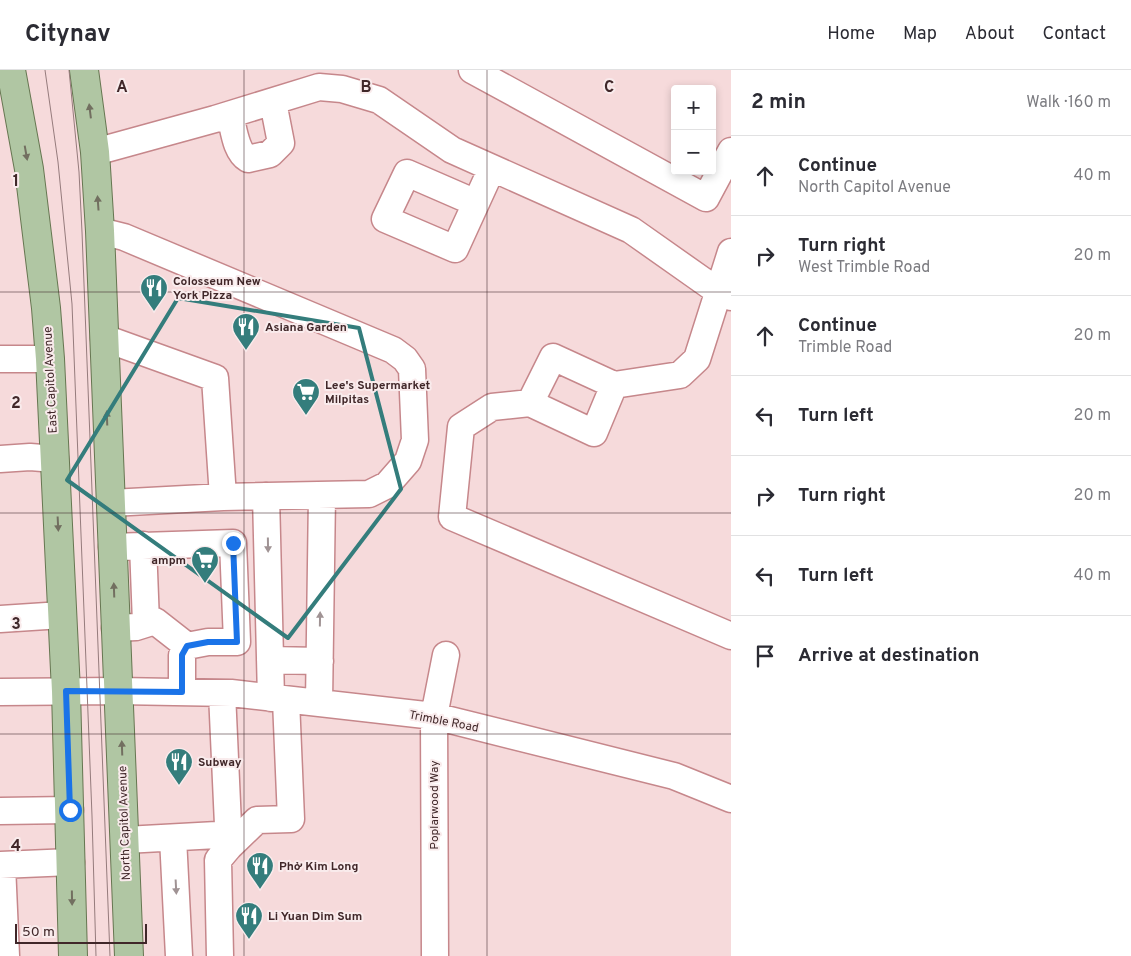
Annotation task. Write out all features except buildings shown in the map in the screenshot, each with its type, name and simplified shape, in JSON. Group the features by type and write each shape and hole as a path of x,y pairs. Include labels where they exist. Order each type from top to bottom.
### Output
{"main road":[{"name":"East Capitol Avenue","path":"12,70 9,106 30,179 46,308 66,691"},
{"path":"84,70 95,152 100,231 118,691"},
{"path":"66,691 73,956"},
{"name":"North Capitol Avenue","path":"118,691 129,956"}],"street":[{"path":"488,74 706,198 731,151"},
{"path":"95,152 230,115 319,87 342,89 379,100 452,150 631,230 725,295"},
{"path":"230,115 240,150 244,156 248,159 270,154 281,143 273,102"},
{"path":"476,203 492,168"},
{"path":"100,231 133,240 393,350 405,359 412,369 415,440 408,461 387,485 369,494 266,496 110,503"},
{"path":"530,403 553,357 614,385 680,375 698,359 725,295 731,252"},
{"path":"104,338 215,378 223,498"},
{"path":"0,359 50,359"},
{"path":"614,385 594,433 530,403 492,407 461,427 452,517 731,636"},
{"path":"0,459 30,457 55,459"},
{"path":"319,703 322,495"},
{"path":"220,956 218,860 257,820 291,819 279,699 270,660 266,496"},
{"path":"112,547 233,543 237,642 208,642 187,646 155,621 136,626 115,628"},
{"path":"143,546 146,623"},
{"path":"0,619 62,615"},
{"path":"182,692 182,655 187,646"},
{"name":"Poplarwood Way","path":"435,956 434,716 446,655"},
{"path":"270,660 320,661"},
{"name":"Trimble Road","path":"0,692 118,691 222,693 434,716 674,776 731,799"},
{"path":"222,693 229,847"},
{"path":"0,811 70,810"},
{"path":"125,840 217,835 229,847"},
{"path":"173,838 179,956"},
{"path":"6,956 1,865 71,862"}],"highlighted area":[{"path":"178,298 359,328 401,489 288,638 67,480"}],"tram line":[{"path":"45,70 58,162 72,304 96,956"},
{"path":"69,70 79,172 82,232 110,956"}],"place":[{"name":"Colosseum New York Pizza","path":"154,312"},
{"name":"Asiana Garden","path":"246,351"},
{"name":"Lee's Supermarket Milpitas","path":"306,416"},
{"name":"ampm","path":"205,584"},
{"name":"Subway","path":"179,786"},
{"name":"Phở Kim Long","path":"260,890"},
{"name":"Li Yuan Dim Sum","path":"249,940"}],"route":[{"path":"70,810 66,691 182,692 182,655 187,646 208,642 237,642 233,543"}]}
